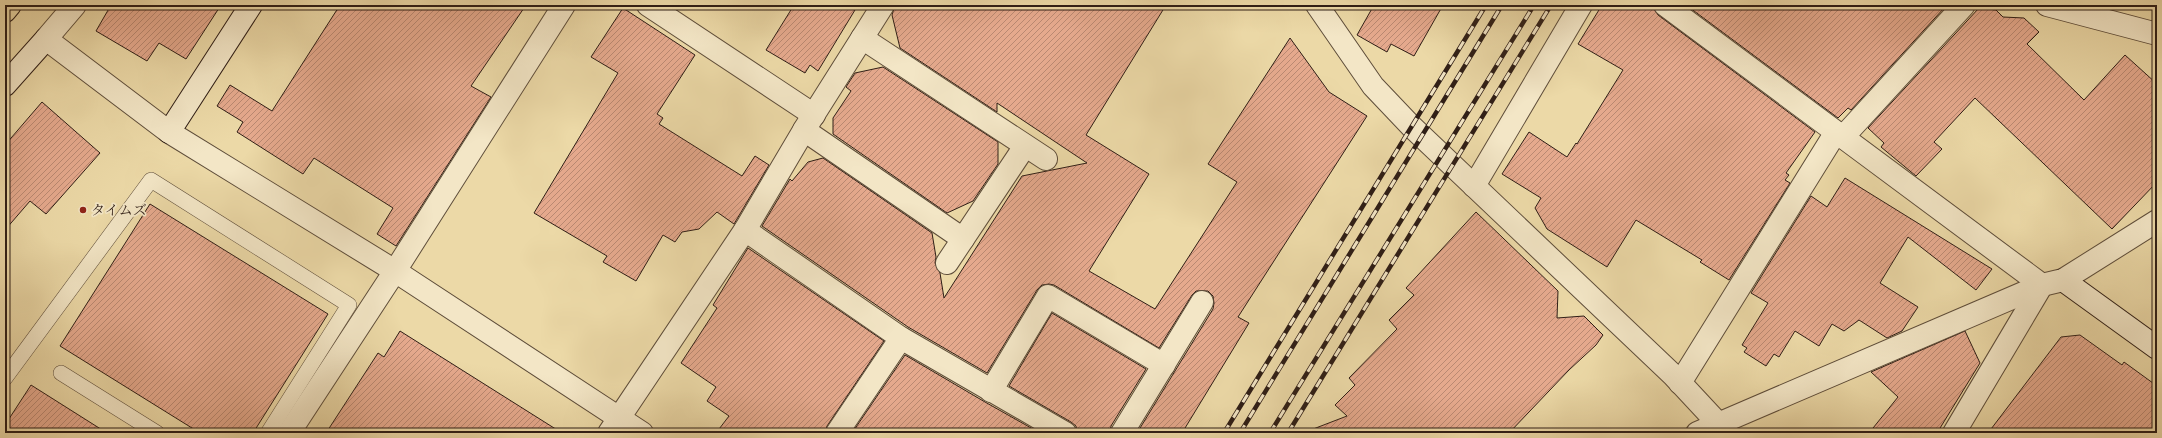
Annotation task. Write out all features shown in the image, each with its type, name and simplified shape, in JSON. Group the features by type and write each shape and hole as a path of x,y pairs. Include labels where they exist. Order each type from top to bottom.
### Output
{"highway":[{"path":"5,11 10,5"}],"street":[{"path":"5,85 75,5"},
{"path":"169,132 251,5"},
{"path":"289,433 395,271 564,5"},
{"path":"648,5 809,122 963,239"},
{"path":"614,425 745,230 809,122 883,5"},
{"path":"1317,5 1373,86 1474,186 1680,383 1723,429"},
{"path":"1474,186 1581,5"},
{"path":"1665,5 2042,285"},
{"path":"1680,383 1840,135 1964,5"},
{"path":"2047,5 2157,34"},
{"path":"46,38 169,132 395,271 614,425 642,433"},
{"path":"862,38 1046,159"},
{"path":"947,263 1026,146"},
{"path":"1697,433 1723,429 2042,285 2063,280 2157,221"},
{"path":"745,230 901,338 1065,433"},
{"path":"2063,280 2157,348"},
{"path":"1954,433 2042,285"},
{"path":"991,390 1048,296 1164,364"},
{"path":"1122,433 1202,302"},
{"path":"837,433 901,338"}],"lane":[{"path":"5,378 151,180 349,305 268,433"},
{"path":"61,373 157,433"}],"building":[{"path":"111,5 221,5 186,59 159,43 147,61 96,31"},
{"path":"340,5 526,5 471,86 491,97 396,246 377,234 393,208 314,158 303,174 237,132 243,122 217,106 230,85 272,111"},
{"path":"794,5 858,5 818,71 810,65 805,73 766,50"},
{"path":"895,5 1166,5 1086,135 1149,174 1089,271 1155,309 1237,182 1208,164 1290,38 1329,92 1367,116 1238,317 1249,323 1182,433 1137,433 1213,309 1213,296 1208,291 1196,291 1192,295 1159,348 1054,285 1042,285 1037,290 987,373 908,327 762,226 790,179 792,181 808,162 823,158 932,233 936,257 935,263 940,273 944,298 1022,176 1087,163 997,103 997,112 900,48 892,15"},
{"path":"1374,5 1443,5 1414,56 1391,44 1387,52 1357,35"},
{"path":"1602,5 1653,5 1658,15 1815,132 1786,173 1789,175 1785,180 1790,183 1729,280 1700,262 1702,260 1636,220 1607,267 1547,229 1535,208 1541,198 1502,174 1529,132 1567,157 1576,143 1577,144 1623,70 1578,44"},
{"path":"1686,5 1943,5 1945,7 1851,110 1848,108 1838,118"},
{"path":"623,8 695,55 657,114 663,118 659,124 742,176 755,156 769,165 734,224 717,212 699,229 682,232 675,242 663,235 636,281 603,262 607,256 534,213 618,73 591,57"},
{"path":"1979,8 1996,10 2003,17 2024,18 2039,32 2027,44 2084,100 2125,55 2157,84 2157,182 2112,229 1975,98 1934,142 1942,149 1916,176 1881,147 1884,143 1868,128"},
{"path":"883,67 998,142 998,164 973,201 947,213 833,134 833,118 851,91 846,87 855,73"},
{"path":"42,102 100,153 46,214 30,201 5,230 5,145"},
{"path":"1845,178 1992,269 1976,290 1908,237 1880,283 1918,307 1902,331 1887,338 1859,320 1844,331 1832,324 1819,346 1795,331 1779,357 1774,354 1766,366 1744,352 1747,348 1742,345 1768,303 1751,293 1811,196 1827,207"},
{"path":"150,204 328,314 253,433 200,433 60,346"},
{"path":"1476,212 1558,291 1557,318 1584,316 1603,335 1596,345 1569,370 1509,433 1309,433 1308,431 1347,416 1335,405 1355,385 1349,378 1397,329 1389,320 1414,295 1406,288"},
{"path":"748,248 884,341 827,426 825,433 716,433 729,416 707,401 716,387 681,363 717,308 713,305"},
{"path":"1052,313 1146,369 1111,426 1110,433 1077,433 1076,426 1071,422 1009,386"},
{"path":"400,331 562,433 326,433 378,353 384,357"},
{"path":"1965,331 1980,363 1937,433 1869,433 1898,397 1871,372"},
{"path":"2080,335 2122,365 2124,362 2157,386 2157,433 1988,433 2061,337"},
{"path":"905,355 985,402 1040,433 852,433"},
{"path":"31,385 107,433 5,433 5,425"}],"railway":[{"path":"1224,433 1486,5"},
{"path":"1240,433 1502,5"},
{"path":"1270,433 1534,5"},
{"path":"1288,433 1551,5"}],"place":[{"name":"タイムズ","path":"83,210"}]}
